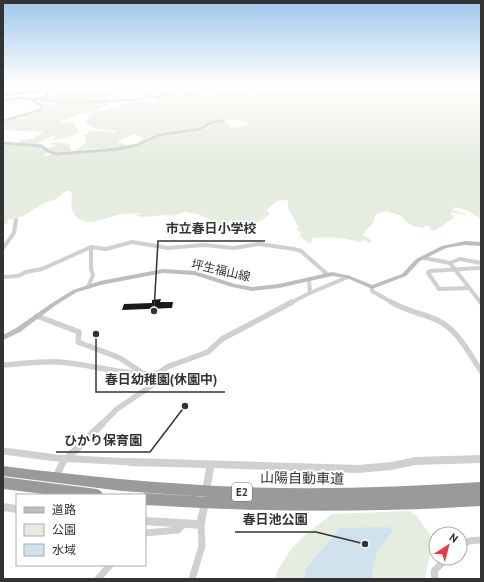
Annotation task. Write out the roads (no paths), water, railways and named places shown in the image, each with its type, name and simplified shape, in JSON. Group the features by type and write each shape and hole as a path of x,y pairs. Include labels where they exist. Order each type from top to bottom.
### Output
{"highway":[{"name":"山陽自動車道","path":"3,471 116,485 222,492 387,493 481,488"},
{"path":"3,483 89,494"},
{"name":"E2","path":"146,499 221,504 327,506 481,500"}],"main road":[{"path":"372,287 404,275 414,264 439,249 450,245 465,243 481,244"},
{"name":"坪生福山線","path":"3,338 18,330 66,297 88,287 163,272 195,273 234,286 252,289 279,286 337,274 372,287"}],"street":[{"path":"3,121 38,110"},
{"path":"3,143 42,146 48,151 57,154 108,150 137,145 159,135 200,129 211,123 224,120"},
{"path":"3,248 14,233 16,220"},
{"path":"3,277 18,276 26,272 42,269 90,248 106,248 132,242 175,248 204,245 234,248 259,244 268,245 301,251 319,264 328,275"},
{"path":"88,287 93,275 90,271 92,256 90,248"},
{"path":"424,258 450,263 460,259 481,266"},
{"path":"450,263 480,302"},
{"path":"469,288 439,289 428,273 430,271 481,266"},
{"path":"3,365 58,362 120,371 154,374 167,367 208,352 222,339 310,293 348,277"},
{"path":"309,280 310,293"},
{"path":"372,287 372,291 403,309 420,316 438,320 444,324 466,346 481,371"},
{"path":"37,316 79,332 78,342 120,358 141,372"},
{"path":"48,494 64,460 117,409 154,384 160,372"},
{"path":"3,451 64,460 206,464 210,467"},
{"path":"210,467 213,465 358,469 392,466 415,461 481,460"},
{"path":"192,579 203,545 204,535 202,523 210,467"},
{"path":"3,507 16,509"},
{"path":"146,520 184,524 202,523"},
{"path":"146,533 178,530 184,524"},
{"path":"468,543 481,540"},
{"path":"98,579 109,566"},
{"path":"435,579 434,571 439,566"}],"water":[{"path":"387,527 392,529 392,532 377,553 373,564 372,579 304,579 306,569 340,528"}],"place":[{"name":"市立春日小学校","path":"154,311"},
{"name":"春日幼稚園(休園中)","path":"96,334"},
{"name":"ひかり保育園","path":"185,406"},
{"name":"春日池公園","path":"365,544"}]}
